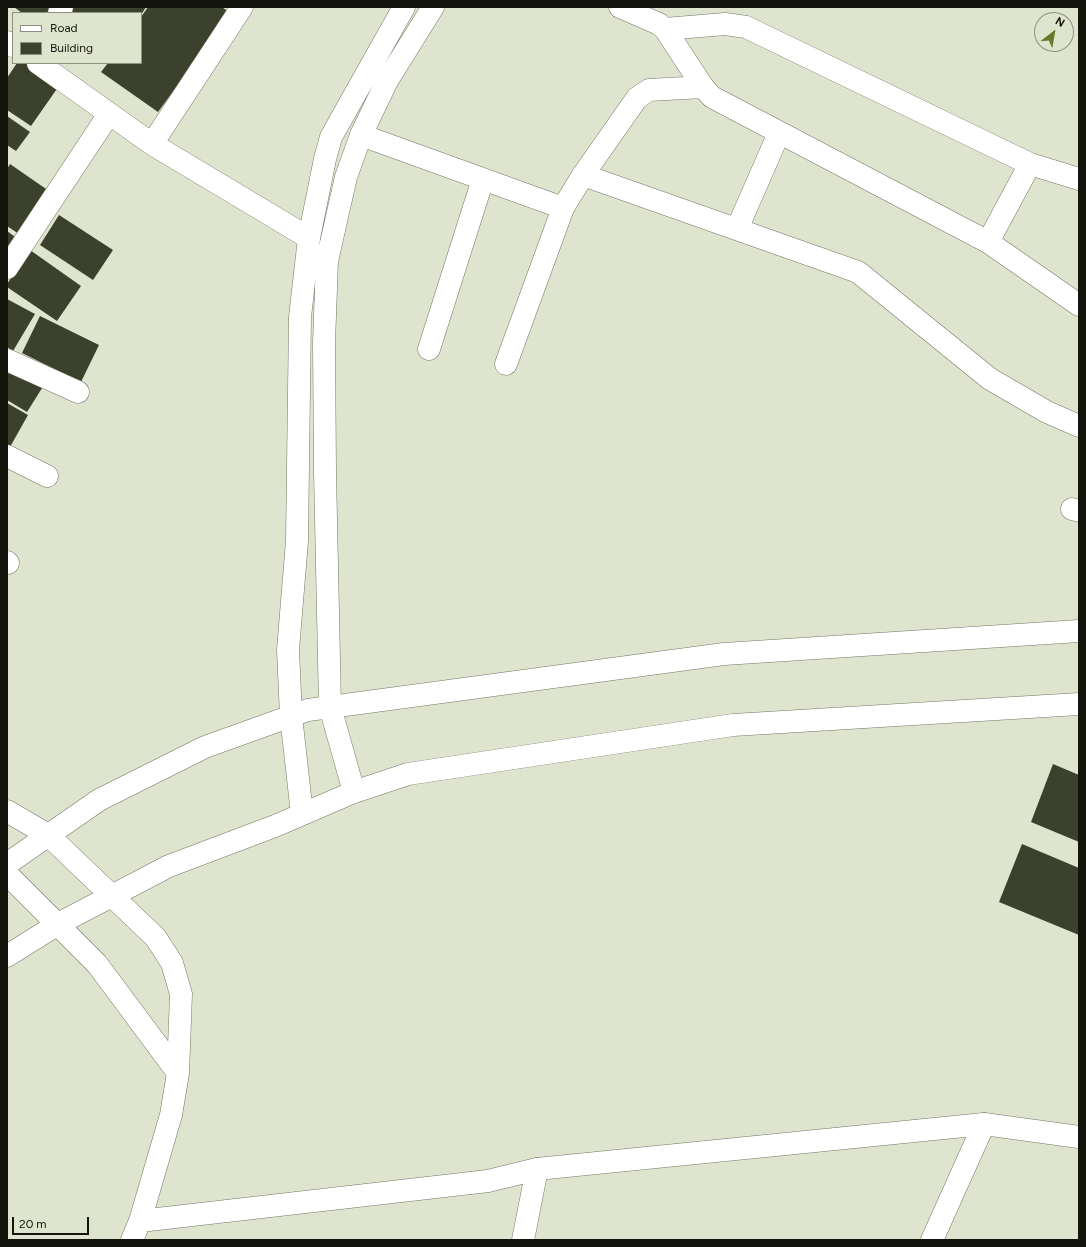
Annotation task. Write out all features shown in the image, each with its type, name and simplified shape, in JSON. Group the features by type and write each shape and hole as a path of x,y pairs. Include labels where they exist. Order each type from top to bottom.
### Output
{"street":[{"path":"302,814 291,716 288,650 296,541 300,317 309,238 331,137 404,7"},
{"path":"354,792 330,707 324,343 327,262 346,177 361,134 387,81 433,7"},
{"path":"620,7 659,24 664,29 702,87 722,104 988,242 1079,305"},
{"path":"152,144 236,9"},
{"path":"664,29 725,24 746,27 1030,164 1079,178"},
{"path":"39,64 152,144 309,238"},
{"path":"506,364 563,208 583,175 642,93 649,90 702,87"},
{"path":"7,268 108,114"},
{"path":"736,229 779,133"},
{"path":"361,134 563,208"},
{"path":"988,242 1030,164"},
{"path":"583,175 858,272 990,379 1047,412 1079,426"},
{"path":"428,350 483,179"},
{"path":"7,360 78,392"},
{"path":"7,456 47,476"},
{"path":"7,864 99,800 205,747 308,710 724,654 1079,631"},
{"path":"7,956 58,924 169,866 354,792 408,774 733,725 1079,704"},
{"path":"7,811 48,835 156,938 172,963 181,994 178,1074 171,1115 136,1230 488,1181 537,1169 984,1124 1079,1137"},
{"path":"7,874 97,964 178,1074"},
{"path":"932,1240 984,1124"},
{"path":"523,1240 537,1169"}],"building":[{"path":"14,7 51,7 48,12 21,12"},
{"path":"70,7 146,7 142,13 142,12 74,12 69,9"},
{"path":"148,7 222,7 230,13 158,112 101,72 107,64 142,64 142,16"},
{"path":"16,64 32,64 61,83 31,126 7,110 7,78"},
{"path":"7,116 30,132 16,151 7,145"},
{"path":"10,164 49,191 19,234 7,226 7,169"},
{"path":"59,215 113,250 93,280 40,245"},
{"path":"7,231 18,239 7,255"},
{"path":"30,250 81,286 57,321 7,287 7,284"},
{"path":"7,299 35,314 13,351 7,347"},
{"path":"40,316 99,345 81,382 22,353"},
{"path":"7,363 44,385 27,412 7,400"},
{"path":"7,403 28,415 10,447 7,446"},
{"path":"1053,764 1079,775 1079,842 1031,822"},
{"path":"1022,844 1079,868 1079,935 999,902"}]}
